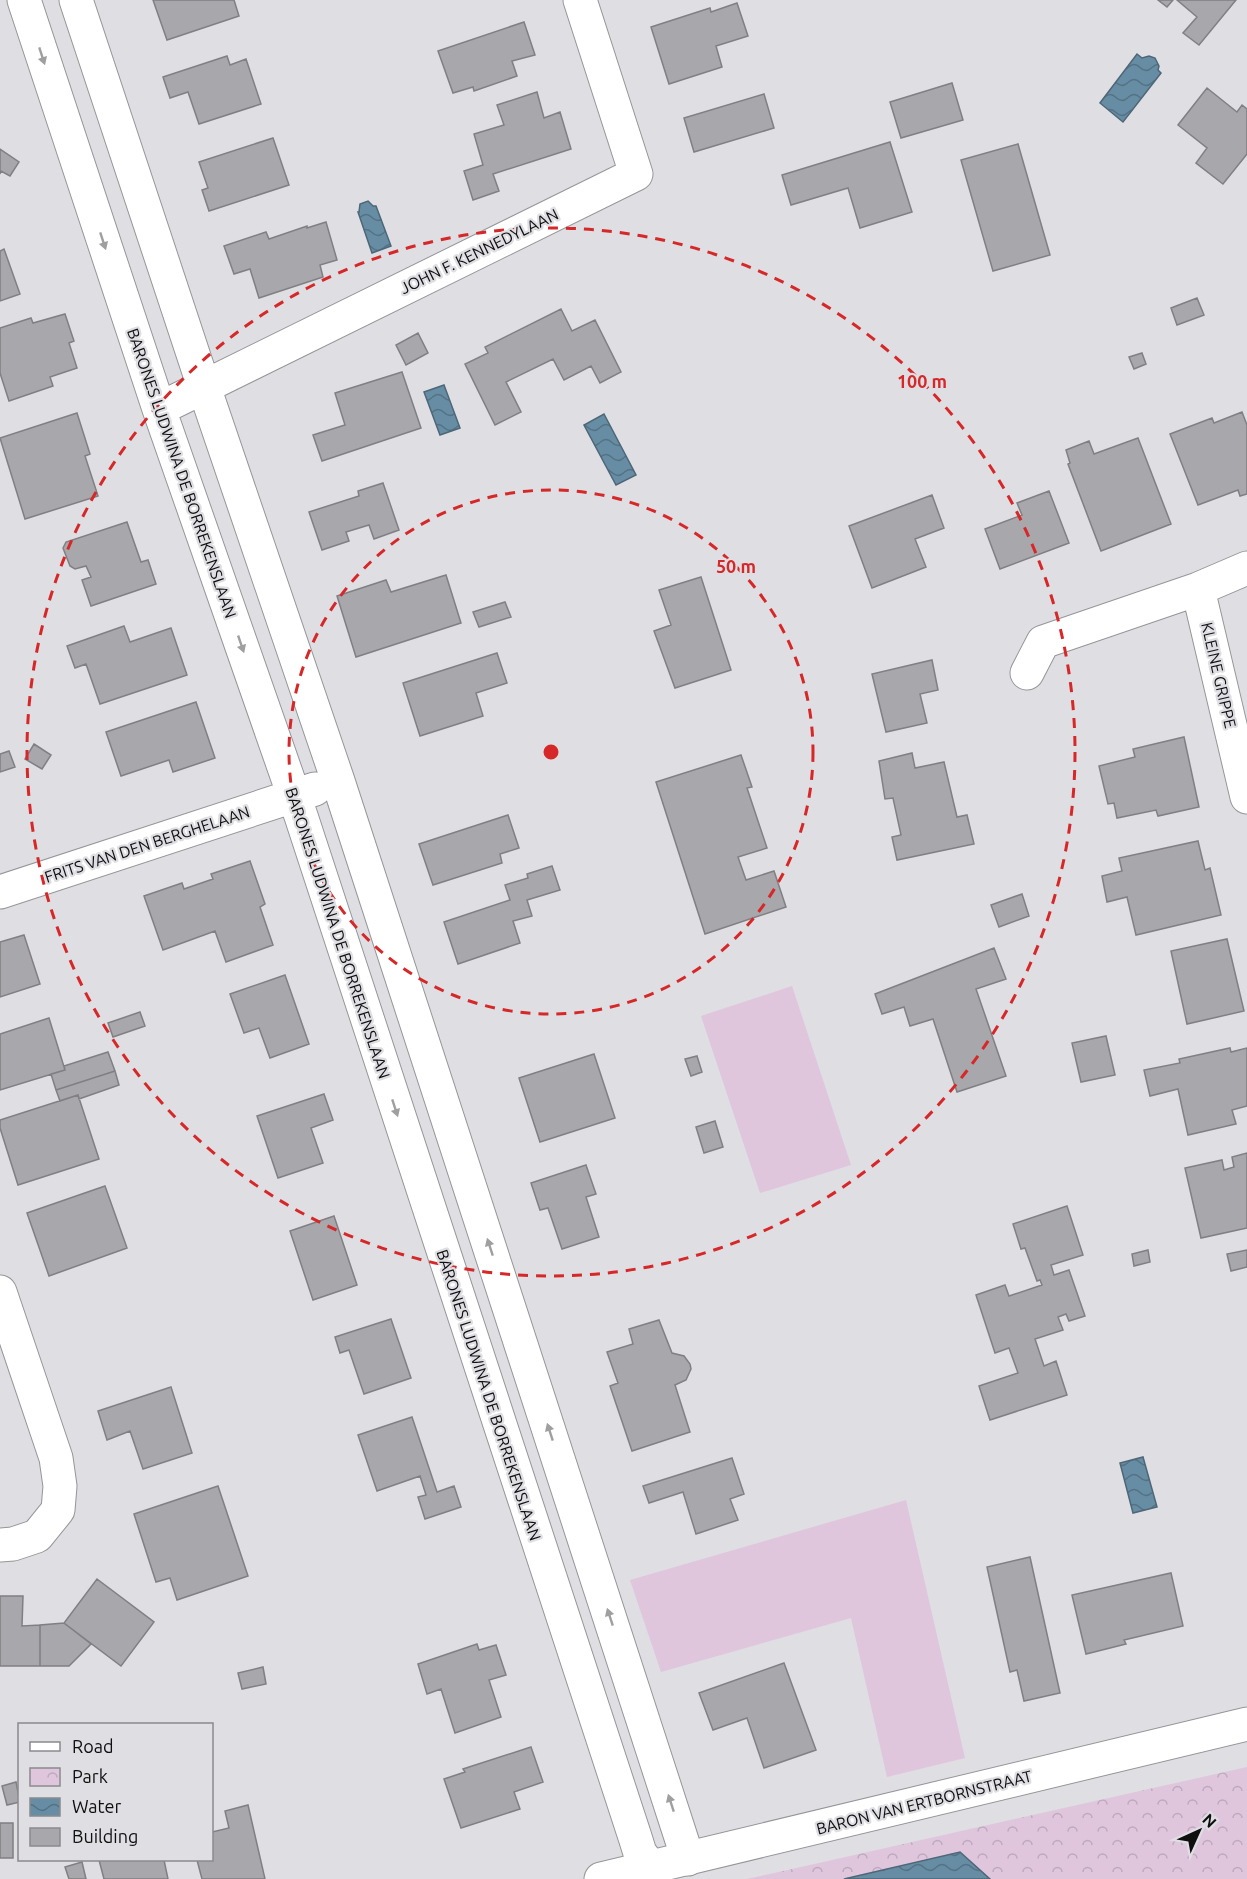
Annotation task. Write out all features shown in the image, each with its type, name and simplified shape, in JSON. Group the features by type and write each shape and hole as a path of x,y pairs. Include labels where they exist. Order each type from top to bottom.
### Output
{"street":[{"name":"BARONES LUDWINA DE BORREKENSLAAN","path":"24,0 159,409 294,795 640,1853 650,1866"},
{"path":"76,0 338,781 688,1859"},
{"name":"JOHN F. KENNEDYLAAN","path":"159,409 636,174 580,0"},
{"path":"1026,673 1043,642 1198,589 1247,568"},
{"name":"KLEINE GRIPPE","path":"1198,589 1247,797"},
{"name":"FRITS VAN DEN BERGHELAAN","path":"0,892 338,781"},
{"path":"0,1292 56,1458 60,1486 58,1510 37,1536 13,1544 0,1545"},
{"name":"BARON VAN ERTBORNSTRAAT","path":"602,1879 1247,1724"}],"green space":[{"path":"792,986 851,1165 760,1193 701,1016"},
{"path":"906,1500 965,1758 887,1777 851,1618 661,1672 630,1580"},
{"path":"1247,1767 1247,1879 990,1879 960,1852 844,1879 747,1879"}],"water":[{"path":"1137,54 1142,58 1149,56 1155,58 1161,73 1123,122 1100,103"},
{"path":"368,201 376,206 391,246 372,253 358,212 360,204"},
{"path":"444,385 460,428 440,435 424,392"},
{"path":"604,414 636,475 616,485 584,425"},
{"path":"1143,1457 1157,1507 1133,1513 1120,1463"},
{"path":"960,1852 990,1879 844,1879"}],"building":[{"path":"153,0 234,0 239,16 167,40"},
{"path":"1158,0 1173,0 1167,7"},
{"path":"1177,0 1236,0 1199,45 1183,33 1197,17"},
{"path":"737,3 748,36 716,46 722,67 669,84 651,27 710,8 711,12"},
{"path":"524,22 535,55 512,61 517,76 474,91 473,87 453,93 438,51"},
{"path":"227,56 230,65 246,59 261,104 199,124 188,92 170,98 163,77"},
{"path":"952,83 963,120 901,138 890,102"},
{"path":"1207,88 1237,112 1242,105 1247,109 1247,154 1223,184 1196,163 1207,148 1178,125"},
{"path":"537,92 544,118 560,112 571,149 493,174 499,191 473,200 464,171 483,165 474,134 504,125 497,105"},
{"path":"764,94 774,128 694,152 684,118"},
{"path":"273,138 289,185 209,211 202,190 208,188 199,162"},
{"path":"890,142 912,212 860,228 848,188 791,205 782,175"},
{"path":"1018,144 1050,255 993,271 961,160"},
{"path":"0,149 19,162 10,176 1,171 0,174"},
{"path":"326,222 337,260 320,265 323,277 259,298 250,269 234,274 224,246 266,232 269,239"},
{"path":"4,249 20,294 0,301 0,251"},
{"path":"1197,298 1204,315 1177,325 1171,308"},
{"path":"561,309 572,331 595,320 621,372 600,383 591,366 564,380 553,359 506,382 521,412 495,425 465,364 488,353 485,347"},
{"path":"65,314 74,341 69,343 77,368 50,377 53,386 9,401 0,373 0,328 31,318 33,323"},
{"path":"418,333 428,353 406,365 396,345"},
{"path":"1142,353 1146,364 1134,369 1129,357"},
{"path":"402,372 421,428 322,461 313,435 345,425 335,393"},
{"path":"1242,412 1247,425 1247,494 1240,496 1238,490 1198,505 1170,434 1212,418 1214,423"},
{"path":"77,413 90,454 85,456 98,496 25,519 0,438"},
{"path":"1138,438 1171,524 1101,551 1068,464 1070,463 1066,450 1089,441 1094,454"},
{"path":"383,483 399,530 374,539 369,525 346,532 349,541 322,550 309,512 359,496 358,491"},
{"path":"1049,491 1069,543 1000,569 985,529 1022,515 1017,503"},
{"path":"932,495 944,528 915,539 926,567 872,588 849,526"},
{"path":"127,522 141,562 148,560 156,584 91,606 82,580 91,577 86,566 75,569 70,566 63,548 66,542"},
{"path":"446,575 461,623 356,657 337,596 386,580 391,592"},
{"path":"701,577 731,670 675,688 654,631 671,625 659,590"},
{"path":"505,602 511,617 479,627 473,612"},
{"path":"124,626 130,642 171,628 187,675 100,704 86,664 75,668 67,646"},
{"path":"497,653 507,683 476,693 483,716 420,736 403,683"},
{"path":"932,660 938,690 920,694 927,723 886,732 872,674"},
{"path":"196,702 215,758 173,772 169,760 121,776 106,732"},
{"path":"1184,737 1199,807 1158,816 1156,810 1117,818 1114,803 1108,804 1099,766 1135,757 1133,749"},
{"path":"34,744 51,755 42,769 25,759"},
{"path":"9,751 15,767 0,772 0,754"},
{"path":"912,753 915,768 944,762 957,817 967,815 974,844 897,860 892,837 901,835 893,798 885,799 879,761"},
{"path":"741,755 752,787 747,788 767,848 738,857 746,880 774,871 786,907 705,934 656,782"},
{"path":"508,815 519,848 500,854 502,863 433,885 419,844"},
{"path":"1198,841 1205,870 1210,868 1221,915 1136,935 1127,897 1107,902 1102,876 1122,871 1119,858"},
{"path":"250,861 265,904 260,907 273,945 226,962 215,931 163,950 144,896 182,883 184,889 213,879 211,874"},
{"path":"552,866 560,890 527,900 532,916 513,921 520,943 458,964 444,922 510,900 505,885 528,878 527,874"},
{"path":"1022,894 1029,916 999,927 991,905"},
{"path":"24,935 40,984 0,997 0,942"},
{"path":"1227,939 1244,1011 1187,1024 1171,951"},
{"path":"994,948 1006,979 976,989 1006,1076 957,1092 933,1019 910,1026 904,1007 882,1014 875,994"},
{"path":"285,975 309,1044 270,1058 259,1028 244,1033 230,994"},
{"path":"140,1012 145,1026 113,1037 108,1023"},
{"path":"49,1018 65,1070 0,1090 0,1034"},
{"path":"1106,1036 1115,1075 1081,1082 1072,1043"},
{"path":"1230,1048 1231,1052 1247,1048 1247,1106 1232,1110 1236,1124 1188,1135 1178,1089 1150,1096 1144,1070 1180,1063 1179,1059"},
{"path":"108,1052 115,1071 56,1090 51,1074 65,1070 64,1066"},
{"path":"594,1054 615,1118 540,1142 519,1078"},
{"path":"697,1056 702,1072 691,1076 685,1059"},
{"path":"115,1071 119,1085 79,1099 78,1095 60,1101 56,1090"},
{"path":"324,1094 333,1120 311,1128 323,1163 278,1178 257,1116"},
{"path":"78,1095 99,1159 18,1185 0,1128 0,1120"},
{"path":"715,1121 723,1147 704,1153 696,1127"},
{"path":"1247,1153 1247,1228 1201,1238 1185,1168 1222,1160 1224,1170 1234,1167 1232,1157"},
{"path":"586,1165 596,1194 586,1197 599,1237 562,1249 548,1208 540,1210 531,1183"},
{"path":"105,1186 127,1248 49,1276 27,1213"},
{"path":"1067,1206 1083,1255 1051,1265 1054,1275 1069,1270 1085,1316 1069,1321 1066,1314 1058,1317 1063,1330 1035,1339 1044,1366 1056,1361 1067,1395 990,1420 979,1386 1018,1373 1009,1348 995,1353 976,1295 1005,1285 1009,1296 1042,1285 1040,1280 1037,1281 1025,1248 1021,1249 1013,1224"},
{"path":"334,1216 357,1285 313,1300 290,1231"},
{"path":"1148,1250 1150,1262 1134,1266 1132,1254"},
{"path":"1247,1250 1247,1267 1231,1271 1227,1254"},
{"path":"391,1319 411,1378 364,1394 349,1350 340,1353 335,1337"},
{"path":"659,1320 672,1353 684,1356 690,1364 691,1369 686,1380 675,1385 690,1432 632,1451 610,1386 618,1383 607,1352 633,1344 629,1329"},
{"path":"171,1387 192,1453 143,1469 130,1431 107,1440 98,1411"},
{"path":"412,1417 437,1492 454,1486 461,1507 425,1519 418,1497 426,1495 420,1476 377,1491 358,1435"},
{"path":"732,1458 744,1494 730,1499 738,1520 696,1534 683,1492 649,1503 643,1486"},
{"path":"218,1486 248,1576 177,1600 170,1578 156,1582 134,1514"},
{"path":"1030,1557 1060,1693 1024,1701 1017,1670 1010,1672 987,1567"},
{"path":"1171,1573 1183,1626 1124,1640 1126,1644 1086,1654 1072,1595"},
{"path":"97,1579 154,1622 121,1666 64,1623"},
{"path":"0,1596 23,1596 22,1626 40,1625 40,1666 0,1666"},
{"path":"64,1623 91,1644 69,1666 40,1666 40,1625"},
{"path":"477,1644 479,1650 496,1645 506,1675 489,1680 501,1717 455,1733 441,1689 427,1694 418,1664"},
{"path":"784,1663 816,1750 764,1768 747,1718 713,1730 699,1693"},
{"path":"263,1667 266,1684 242,1689 238,1673"},
{"path":"531,1747 543,1782 514,1792 520,1809 461,1828 444,1779 465,1772 463,1769"},
{"path":"16,1782 18,1802 7,1805 2,1786"},
{"path":"248,1805 265,1879 202,1879 197,1861 213,1861 213,1832 229,1828 225,1811"},
{"path":"0,1823 13,1823 13,1858 0,1858"},
{"path":"99,1861 164,1861 168,1879 104,1879"},
{"path":"82,1862 86,1879 69,1879 65,1867"}]}
